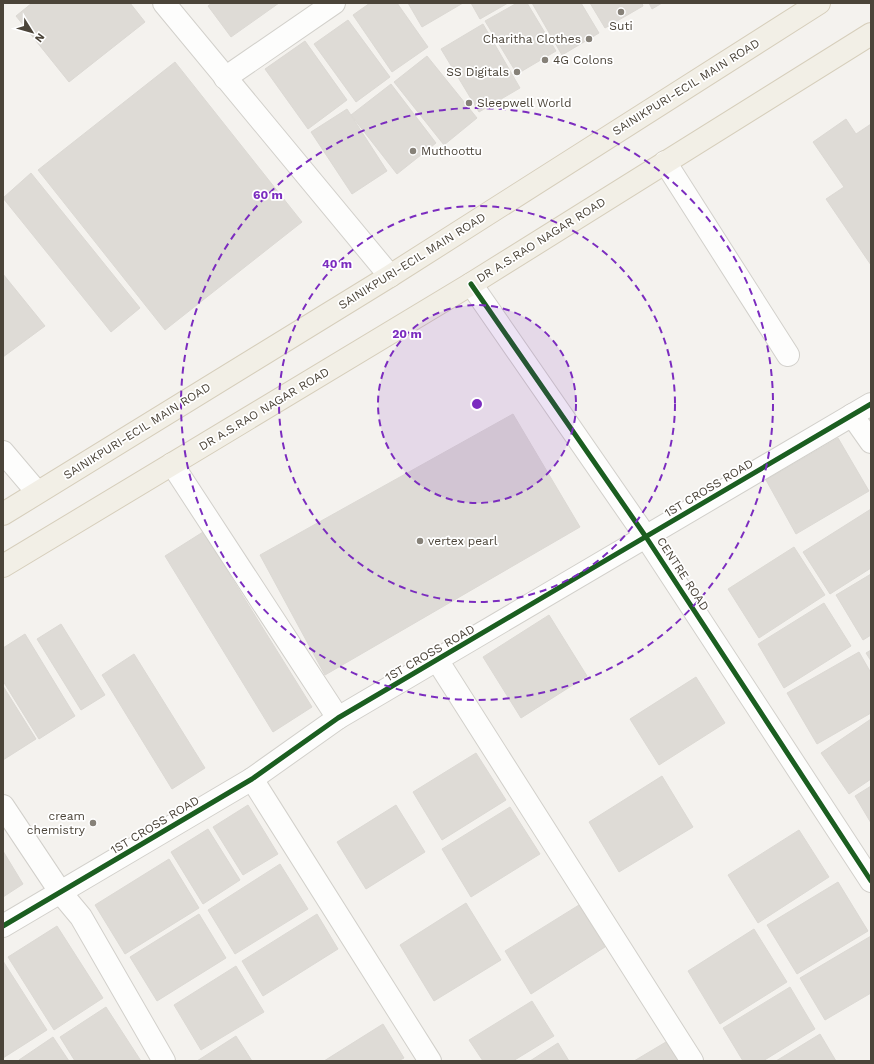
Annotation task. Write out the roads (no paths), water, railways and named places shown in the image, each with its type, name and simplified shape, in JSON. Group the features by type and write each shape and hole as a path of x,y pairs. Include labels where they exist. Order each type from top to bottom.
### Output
{"main road":[{"name":"SAINIKPURI-ECIL MAIN ROAD","path":"3,514 390,276 819,3"},
{"name":"DR A.S.RAO NAGAR ROAD","path":"3,566 471,284 871,34"}],"street":[{"path":"164,3 390,276"},
{"path":"225,78 334,3"},
{"path":"666,162 788,355"},
{"name":"CENTRE ROAD","path":"471,284 646,537 871,881"},
{"name":"1ST CROSS ROAD","path":"3,926 252,779 338,718 871,404"},
{"path":"852,415 871,442"},
{"path":"3,452 37,492"},
{"path":"172,464 338,718"},
{"path":"437,660 692,1061"},
{"path":"252,779 430,1061"},
{"path":"3,806 61,893 81,917 164,1061"}],"place":[{"name":"Suti","path":"621,12"},
{"name":"Charitha Clothes","path":"589,39"},
{"name":"4G Colons","path":"545,60"},
{"name":"SS Digitals","path":"517,72"},
{"name":"Sleepwell World","path":"469,103"},
{"name":"Muthoottu","path":"413,151"},
{"name":"vertex pearl","path":"420,541"},
{"name":"cream chemistry","path":"93,823"}]}
